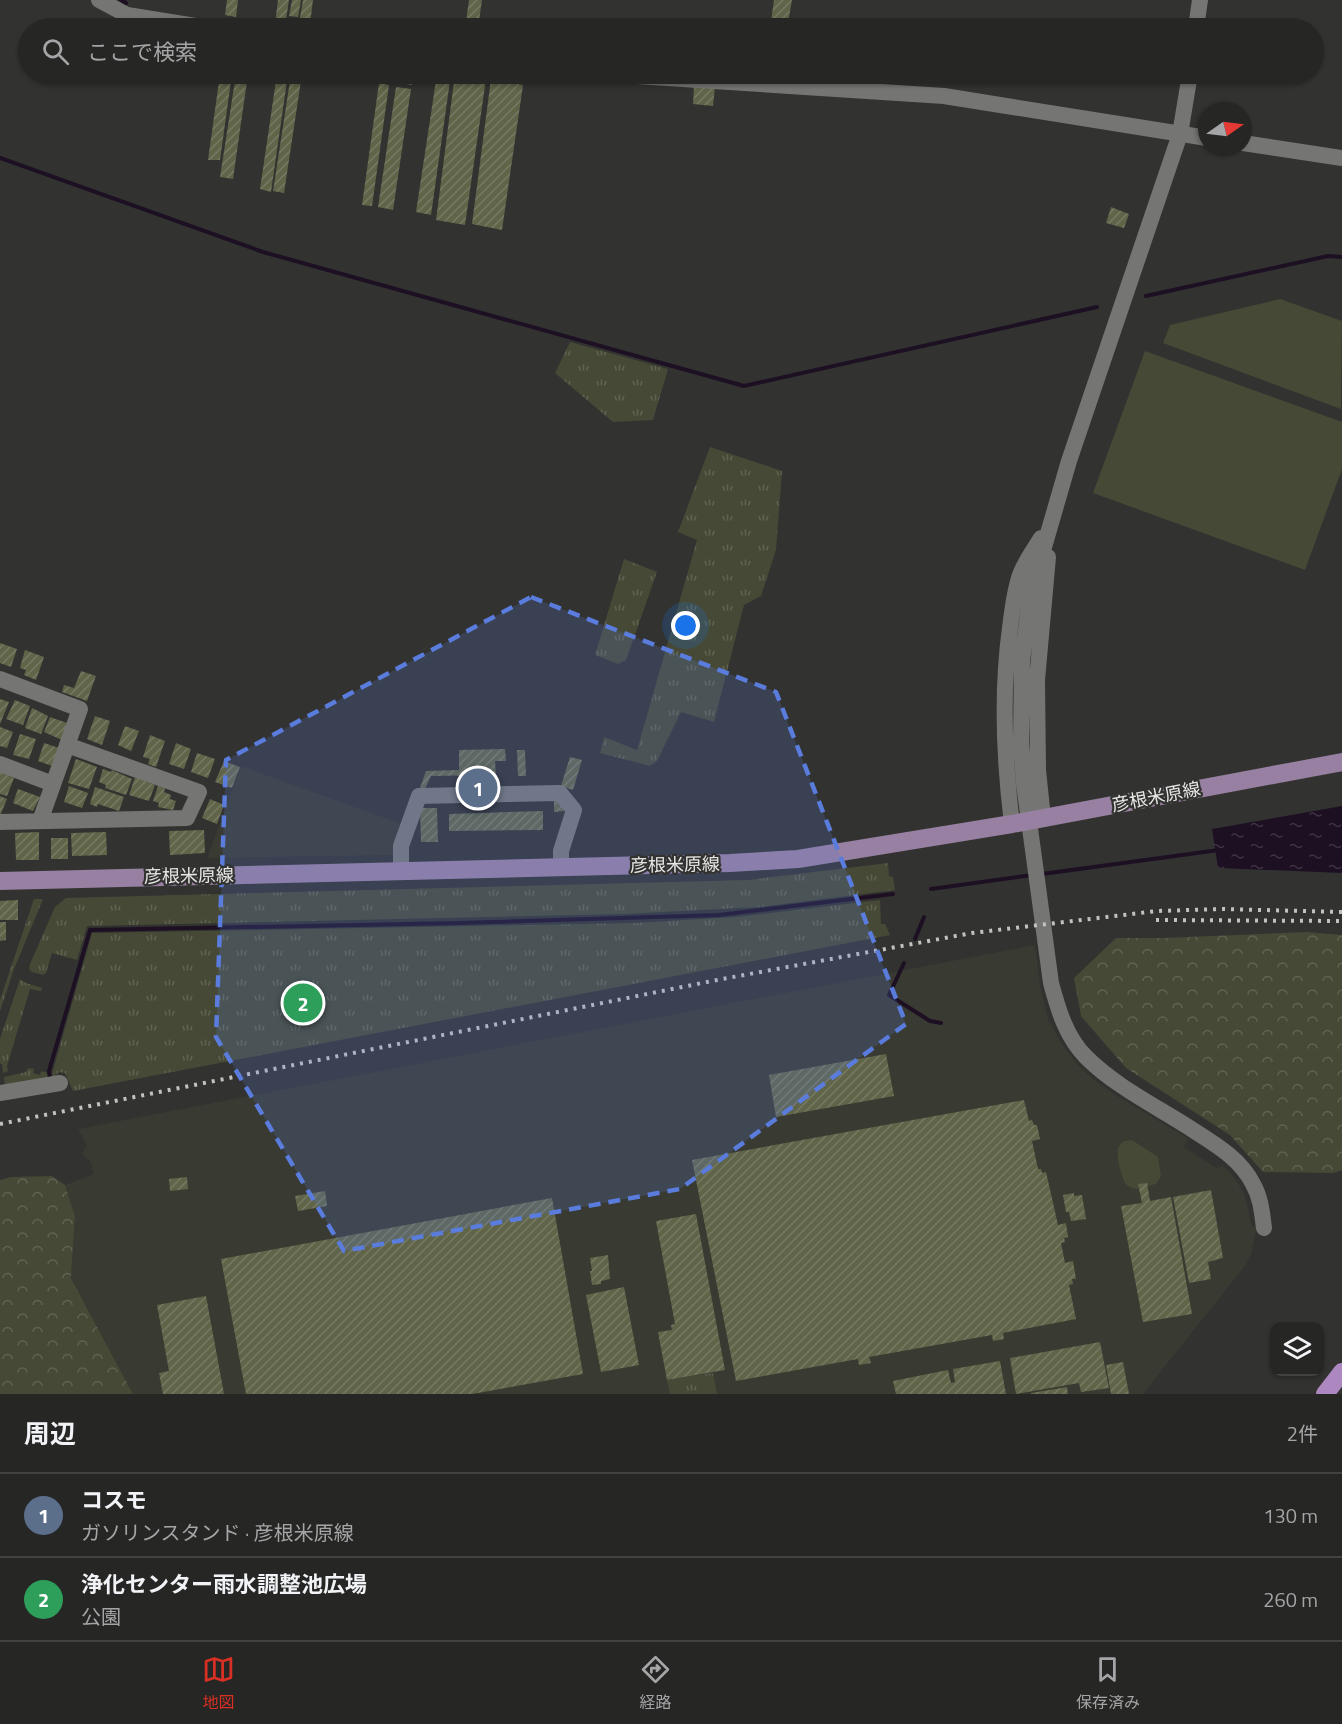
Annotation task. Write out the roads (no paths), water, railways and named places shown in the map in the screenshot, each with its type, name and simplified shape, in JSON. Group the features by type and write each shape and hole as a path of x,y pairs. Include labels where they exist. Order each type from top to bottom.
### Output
{"highway":[{"path":"1325,1394 1342,1372"}],"main road":[{"name":"彦根米原線","path":"0,880 730,864 798,859 1012,824 1342,762"}],"street":[{"path":"99,0 127,15 146,18"},
{"path":"1197,18 1200,0"},
{"path":"759,84 944,96 1198,137"},
{"path":"1188,84 1180,134 1069,461 1031,592 1022,661 1021,743 1024,784 1051,983 1058,1009 1070,1034 1085,1056 1104,1072 1214,1143 1238,1162 1253,1183 1262,1206 1264,1228"},
{"path":"1252,144 1342,158"},
{"path":"1043,818 1038,770 1037,680 1050,523"},
{"path":"1012,824 1004,694 1009,635 1018,579 1050,523"},
{"path":"0,680 80,709 40,821"},
{"path":"0,822 187,818 199,792 67,745"},
{"path":"0,764 53,784"},
{"path":"400,871 401,846 419,796 560,793 574,810 561,851 561,867"},
{"path":"0,1093 60,1083"}],"water":[{"path":"1342,806 1342,873 1218,868 1212,829"}],"waterway":[{"path":"121,0 126,3"},
{"path":"0,158 263,252 744,386 1097,307"},
{"path":"1146,296 1328,256 1342,257"},
{"path":"1042,874 1219,850"},
{"path":"931,889 1032,875"},
{"path":"50,1079 49,1071 90,930 719,915 893,894"},
{"path":"915,939 924,917"},
{"path":"904,963 889,995 930,1021 941,1023"}],"railway":[{"path":"0,1124 717,980 972,933 1157,911 1223,909 1342,912"},
{"path":"1156,920 1342,921"}],"place":[{"name":"コスモ","path":"478,788"},
{"name":"浄化センター雨水調整池広場","path":"303,1003"}]}
